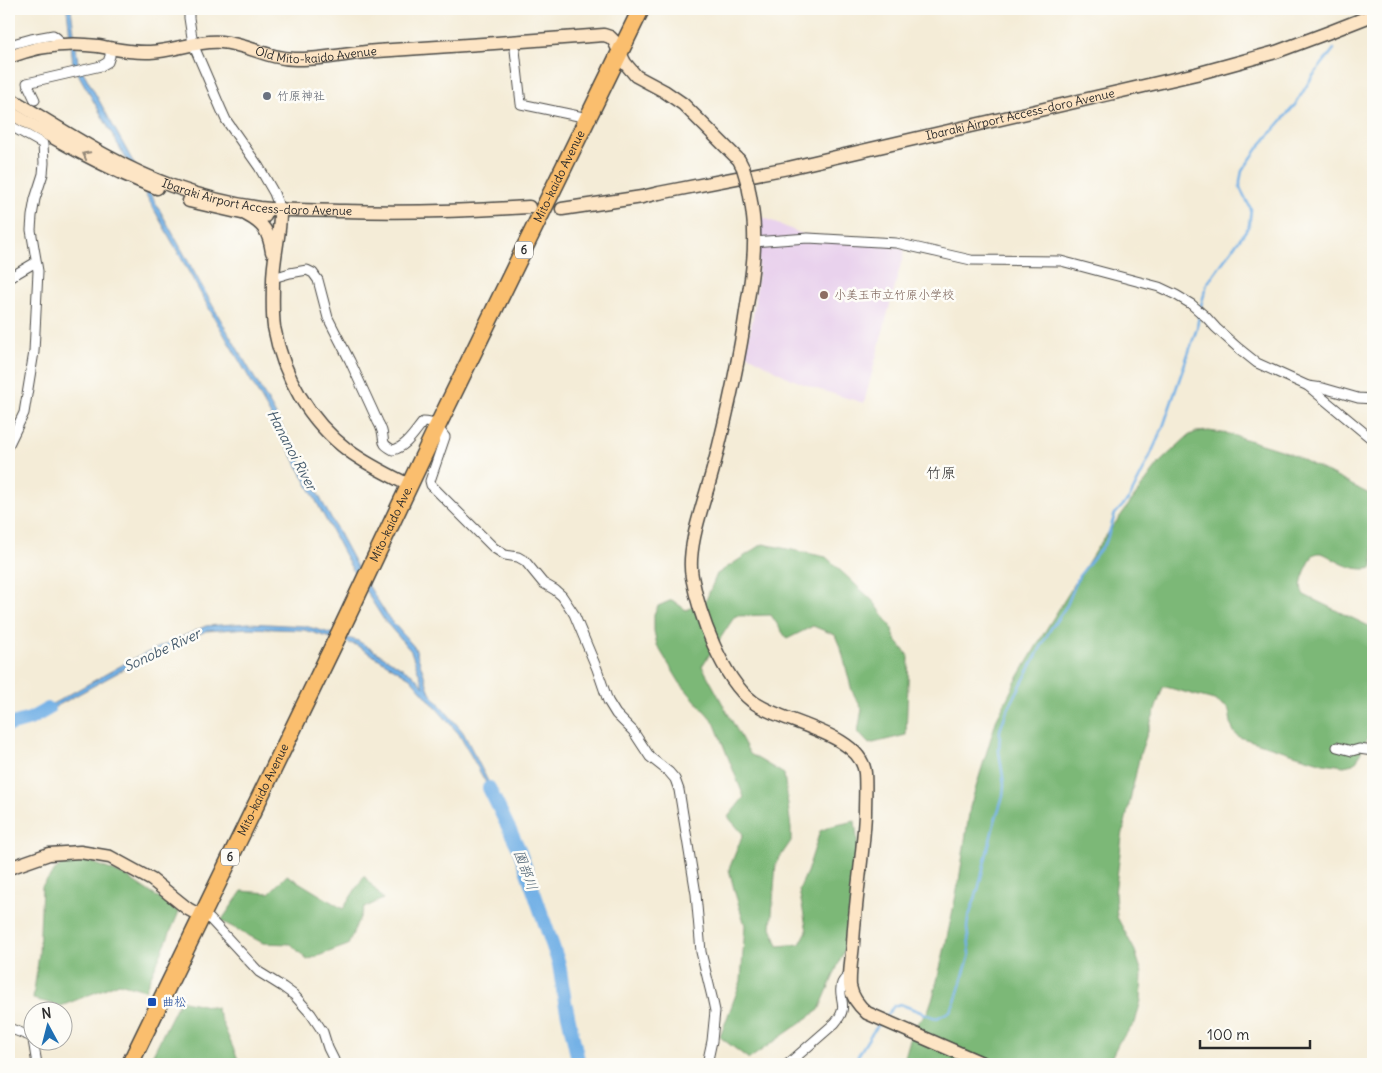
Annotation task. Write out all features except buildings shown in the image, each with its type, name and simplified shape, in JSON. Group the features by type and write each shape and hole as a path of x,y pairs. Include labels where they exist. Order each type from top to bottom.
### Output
{"highway":[{"name":"Mito-kaido Avenue","path":"437,427 641,9"},
{"name":"Mito-kaido Ave.","path":"331,649 437,427"},
{"name":"Mito-kaido Avenue","path":"130,1064 331,649"}],"main road":[{"name":"Ibaraki Airport Access-doro Avenue","path":"562,206 633,198 797,166 1196,74 1276,52 1328,34 1373,15"},
{"name":"Old Mito-kaido Avenue","path":"9,57 24,51 70,45 149,52 193,44 222,42 272,56 294,59 370,51 604,35 610,37 619,52"},
{"path":"619,52 626,66 636,76 683,104 739,160 748,185 754,242 743,335 731,399 692,545 690,559 692,576 710,638 730,675 750,700 766,710 836,738 848,746 860,759 865,770 866,793 863,846 854,920 850,986 858,1005 866,1013 984,1064"},
{"name":"Ibaraki Airport Access-doro Avenue","path":"9,98 123,164 156,179 194,193 280,213"},
{"name":"Ibaraki Airport Access-doro Avenue","path":"9,112 130,178 194,202 246,214 280,213 430,219 528,209"},
{"path":"280,213 273,278 274,325 284,367 303,403 324,428 349,451 409,485"},
{"path":"246,214 255,219 266,230 271,242 274,264"},
{"path":"9,868 49,854 80,852 110,857 152,880 188,909 201,916"}],"street":[{"path":"189,9 193,44 226,120 259,167 278,202 280,213"},
{"path":"9,45 53,36 70,45"},
{"path":"514,42 521,104 588,118"},
{"path":"35,100 27,84 102,66 108,62 110,48"},
{"path":"9,125 43,144 44,162 43,174 35,199 31,230 38,271 34,352 24,413 9,444"},
{"path":"754,242 808,238 896,243 971,260 1061,261 1159,288 1191,304 1257,363 1308,386 1373,440"},
{"path":"9,278 36,262"},
{"path":"273,278 290,272 307,270 313,273 318,280 328,318 378,422 386,446 393,450 399,448 405,444 423,422 430,422 437,427 445,438 430,481 431,485 494,548 505,555 518,557 525,561 543,583 562,596 574,614 608,701 616,714 633,732 650,756 675,779 679,790 696,894 701,952 714,1011 712,1041 707,1064"},
{"path":"1308,386 1323,388 1358,398 1373,399"},
{"path":"1337,747 1352,751 1359,749 1373,751"},
{"path":"201,916 210,919 259,972 294,995 311,1014 323,1032 335,1064"},
{"path":"788,1064 841,1016 843,1010 841,988 843,981 851,974"},
{"path":"9,1028 22,1033"},
{"path":"35,1050 37,1064"}],"shaded area":[{"name":"小美玉市立竹原小学校","path":"760,216 802,234 905,248 864,403 817,389 789,378 745,353 753,317 758,273 758,219"}],"green space":[{"path":"1209,431 1229,434 1290,453 1373,496 1373,568 1354,568 1325,554 1317,553 1313,555 1308,564 1301,586 1304,595 1373,628 1373,726 1357,760 1353,764 1344,766 1323,763 1239,737 1232,728 1228,708 1214,700 1163,687 1140,754 1122,837 1115,893 1117,917 1135,951 1142,973 1141,1000 1135,1023 1119,1042 1108,1064 903,1064 913,1029 928,1011 934,994 959,881 970,807 997,718 1047,628 1097,548 1160,462 1188,436 1196,432"},
{"path":"763,544 826,557 874,602 891,626 895,639 909,657 906,735 869,744 858,732 862,709 852,691 842,652 835,635 813,626 787,639 771,615 735,616 702,666 750,754 784,774 791,841 776,863 771,927 778,946 800,944 807,931 799,890 807,872 820,831 832,826 855,821 860,863 857,894 844,951 819,1010 749,1059 720,1037 741,981 745,925 729,869 743,834 728,817 744,797 714,722 680,683 657,645 654,631 654,614 658,606 672,600 686,610 706,600 717,574"},
{"path":"86,860 126,876 179,912 145,990 119,983 72,1002 72,1000 33,999 39,954 42,886 59,866"},
{"path":"287,875 343,909 364,876 383,899 364,908 348,945 307,960 291,944 263,943 221,921 242,891 269,893"},
{"path":"180,1000 216,1008 240,1064 148,1064"}],"water":[{"name":"Hananoi River","path":"67,9 71,9 78,63 219,317 272,408 357,567 388,617 415,648 430,693 463,732 522,848 459,734 410,678 356,645 304,630 248,628 206,631 135,663 35,718 29,717 133,659 206,626 249,623 305,626 358,641 412,674 424,687 411,651 384,620 352,569 268,410 73,64"}],"waterway":[{"path":"1200,309 1207,284 1249,226 1251,209 1240,188 1242,171 1259,147 1295,105 1312,77 1334,49"},
{"path":"885,1017 894,1006 900,1004 936,1018 950,1011 955,1002 970,954 967,928 968,919 978,890 994,824 1003,796 1004,784 999,751 1000,730 1006,713 1050,630 1067,605 1079,576 1106,542 1115,514 1129,499 1144,469 1163,427 1197,328 1199,315"},
{"name":"Sonobe River","path":"9,725 30,719 48,709"},
{"name":"園部川","path":"489,788 519,849 559,964 565,1002 579,1064"},
{"path":"853,1064 880,1023"}],"place":[{"name":"竹原神社","path":"267,96"},
{"name":"小美玉市立竹原小学校","path":"824,295"},
{"name":"曲松","path":"152,1002"}],"district":[{"name":"竹原","path":"941,473"}]}
